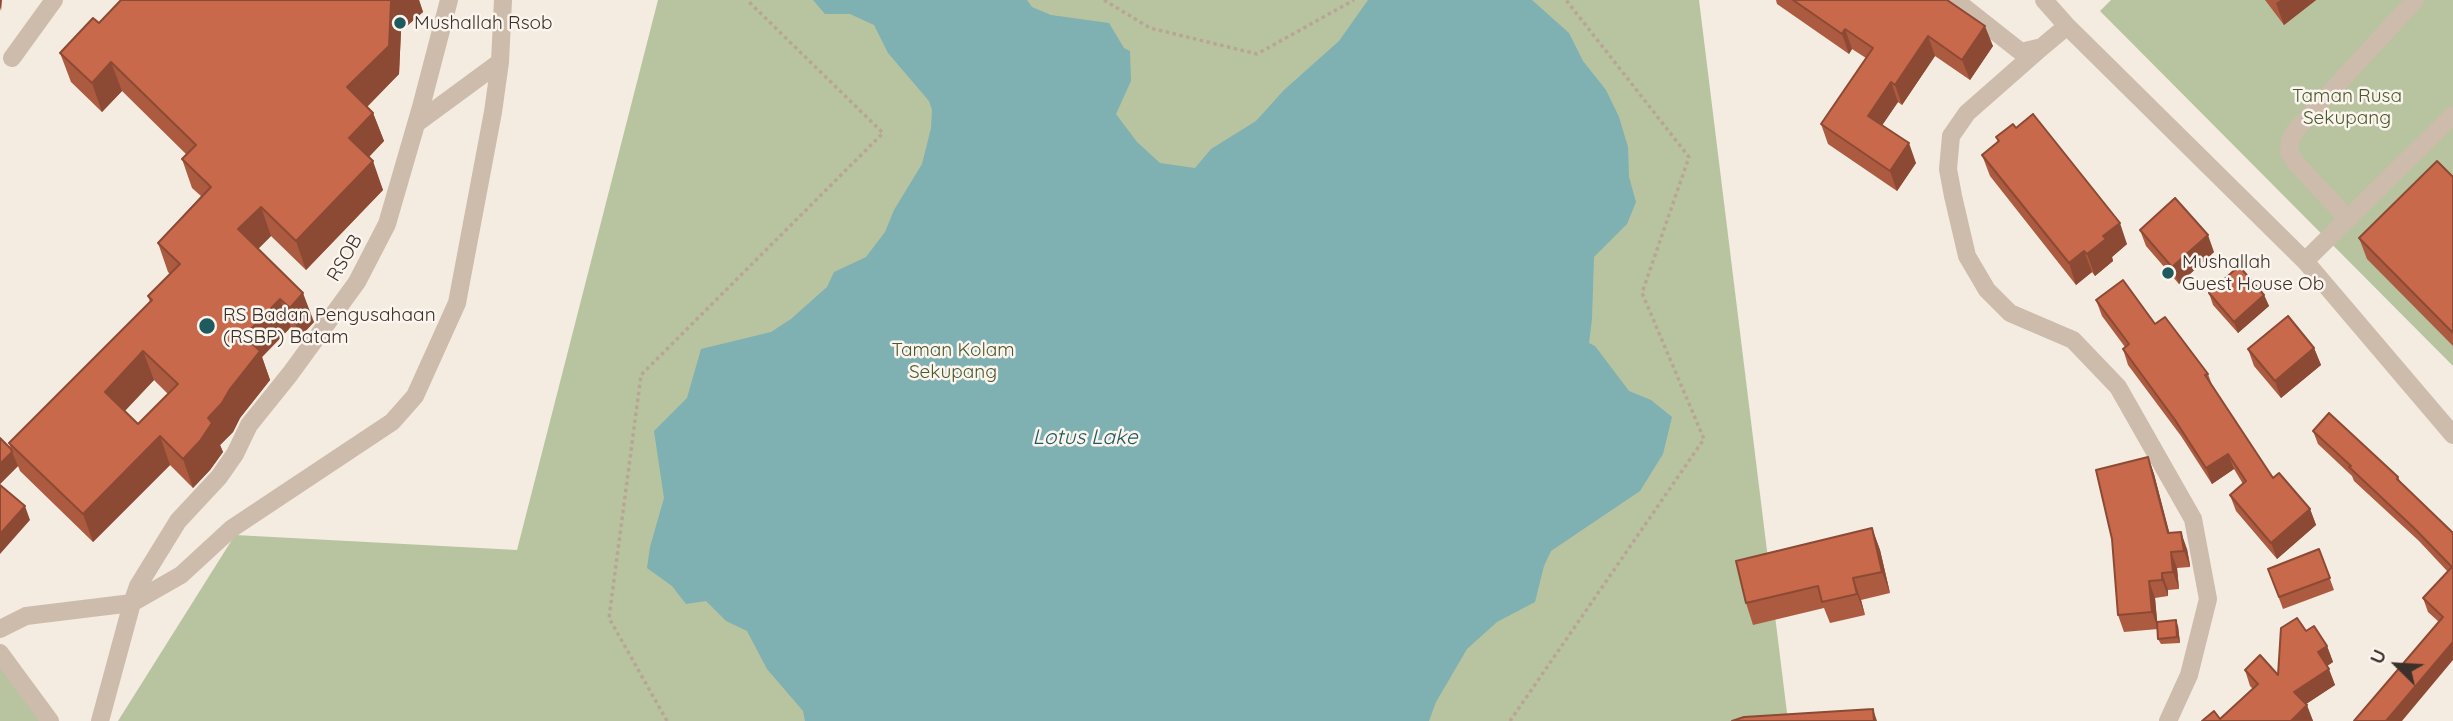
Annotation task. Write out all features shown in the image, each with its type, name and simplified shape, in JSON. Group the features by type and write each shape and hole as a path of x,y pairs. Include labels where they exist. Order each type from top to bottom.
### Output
{"street":[{"path":"12,58 54,0"},
{"path":"0,629 26,616 132,603 181,575 231,530 392,422 415,396 457,303 493,112 500,62 503,0"},
{"path":"1955,0 2021,52 2042,47"},
{"path":"2044,0 2067,26 2305,261 2453,435"},
{"path":"2348,219 2295,162 2289,152 2290,141 2294,132 2415,0"},
{"name":"RSOB","path":"100,721 138,586 178,521 219,477 235,454 249,425 358,282 387,224 417,123 444,3"},
{"path":"2067,26 1967,113 1951,136 1948,169 1967,256 1987,290 2010,313 2073,340 2118,387 2193,519 2208,599 2189,675 2168,721"},
{"path":"417,123 500,62"},
{"path":"2305,261 2453,115"},
{"path":"0,653 50,721"}],"path":[{"path":"667,721 609,618 641,375 883,133 747,0"},
{"path":"1104,0 1150,28 1257,54 1354,0"},
{"path":"1510,721 1704,439 1642,293 1689,157 1566,0"}],"green space":[{"name":"Lotus Lake","path":"658,0 1699,0 1788,721 118,721 235,535 517,550"},
{"name":"Taman Rusa Sekupang","path":"2111,0 2453,0 2453,366 2100,11"},
{"path":"0,650 51,721 0,721"}],"water":[{"name":"Lotus Lake","path":"813,0 1027,0 1032,7 1051,15 1109,23 1124,48 1130,51 1131,81 1116,114 1137,142 1160,163 1195,168 1211,149 1256,121 1284,90 1339,41 1368,0 1532,0 1569,33 1583,61 1606,90 1619,117 1628,147 1629,177 1636,202 1627,224 1594,257 1589,343 1595,346 1629,391 1651,400 1672,417 1663,454 1640,491 1551,551 1544,566 1535,602 1497,622 1467,649 1436,702 1429,721 805,721 803,711 767,669 747,631 726,621 706,601 686,604 672,586 647,568 664,498 654,431 687,398 701,349 771,332 791,319 827,287 834,272 866,257 885,232 894,210 922,164 931,128 932,110 929,101 888,53 874,25 850,14 825,14"}],"building":[{"path":"121,0 393,0 389,46 347,87 373,113 349,138 373,161 296,241 261,207 238,229 303,293 290,308 280,299 244,336 260,351 208,418 212,423 183,459 160,436 83,514 9,443 152,300 148,296 180,264 158,243 211,187 182,159 196,145 111,62 92,83 60,53 93,18 99,23","holes":["143,351 178,384 138,424 105,392"]},
{"path":"1793,0 1947,0 1985,26 1962,60 1928,36 1895,85 1891,82 1868,116 1909,143 1890,171 1821,124 1873,48 1845,29 1842,34"},
{"path":"2033,114 2120,223 2103,236 2106,239 2087,254 2084,251 2069,263 1982,155 1999,141 1996,137 2013,124 2016,128"},
{"path":"2437,161 2453,177 2453,333 2359,238"},
{"path":"2175,198 2208,235 2172,267 2140,230"},
{"path":"2239,266 2264,295 2234,322 2209,293"},
{"path":"2123,280 2155,324 2165,317 2208,374 2205,375 2273,478 2279,473 2310,509 2271,543 2230,495 2246,481 2228,454 2206,468 2123,349 2129,344 2096,300"},
{"path":"2288,316 2314,348 2275,381 2248,349"},
{"path":"2329,413 2453,533 2453,642 2386,721 2354,721 2443,617 2423,598 2452,567 2313,431"},
{"path":"0,438 12,452 0,464"},
{"path":"2148,457 2168,533 2181,532 2184,551 2171,552 2173,572 2162,573 2162,580 2149,581 2152,612 2118,615 2112,539 2096,470"},
{"path":"0,485 25,506 0,534"},
{"path":"1872,528 1882,572 1853,578 1857,594 1822,602 1818,586 1746,603 1736,561"},
{"path":"2319,549 2330,578 2279,597 2268,569"},
{"path":"2297,618 2306,631 2314,626 2327,646 2318,652 2329,669 2294,692 2307,705 2291,721 2202,721 2214,711 2220,719 2258,684 2245,670 2260,655 2278,675 2281,628"},
{"path":"2176,620 2177,637 2158,639 2157,622"},
{"path":"1873,709 1874,721 1732,721 1744,717"}],"place":[{"name":"Mushallah Rsob","path":"400,23"},
{"name":"Mushallah Guest House Ob","path":"2168,273"},
{"name":"RS Badan Pengusahaan (RSBP) Batam","path":"207,326"}],"park label":[{"name":"Taman Kolam Sekupang","path":"953,361"}]}
